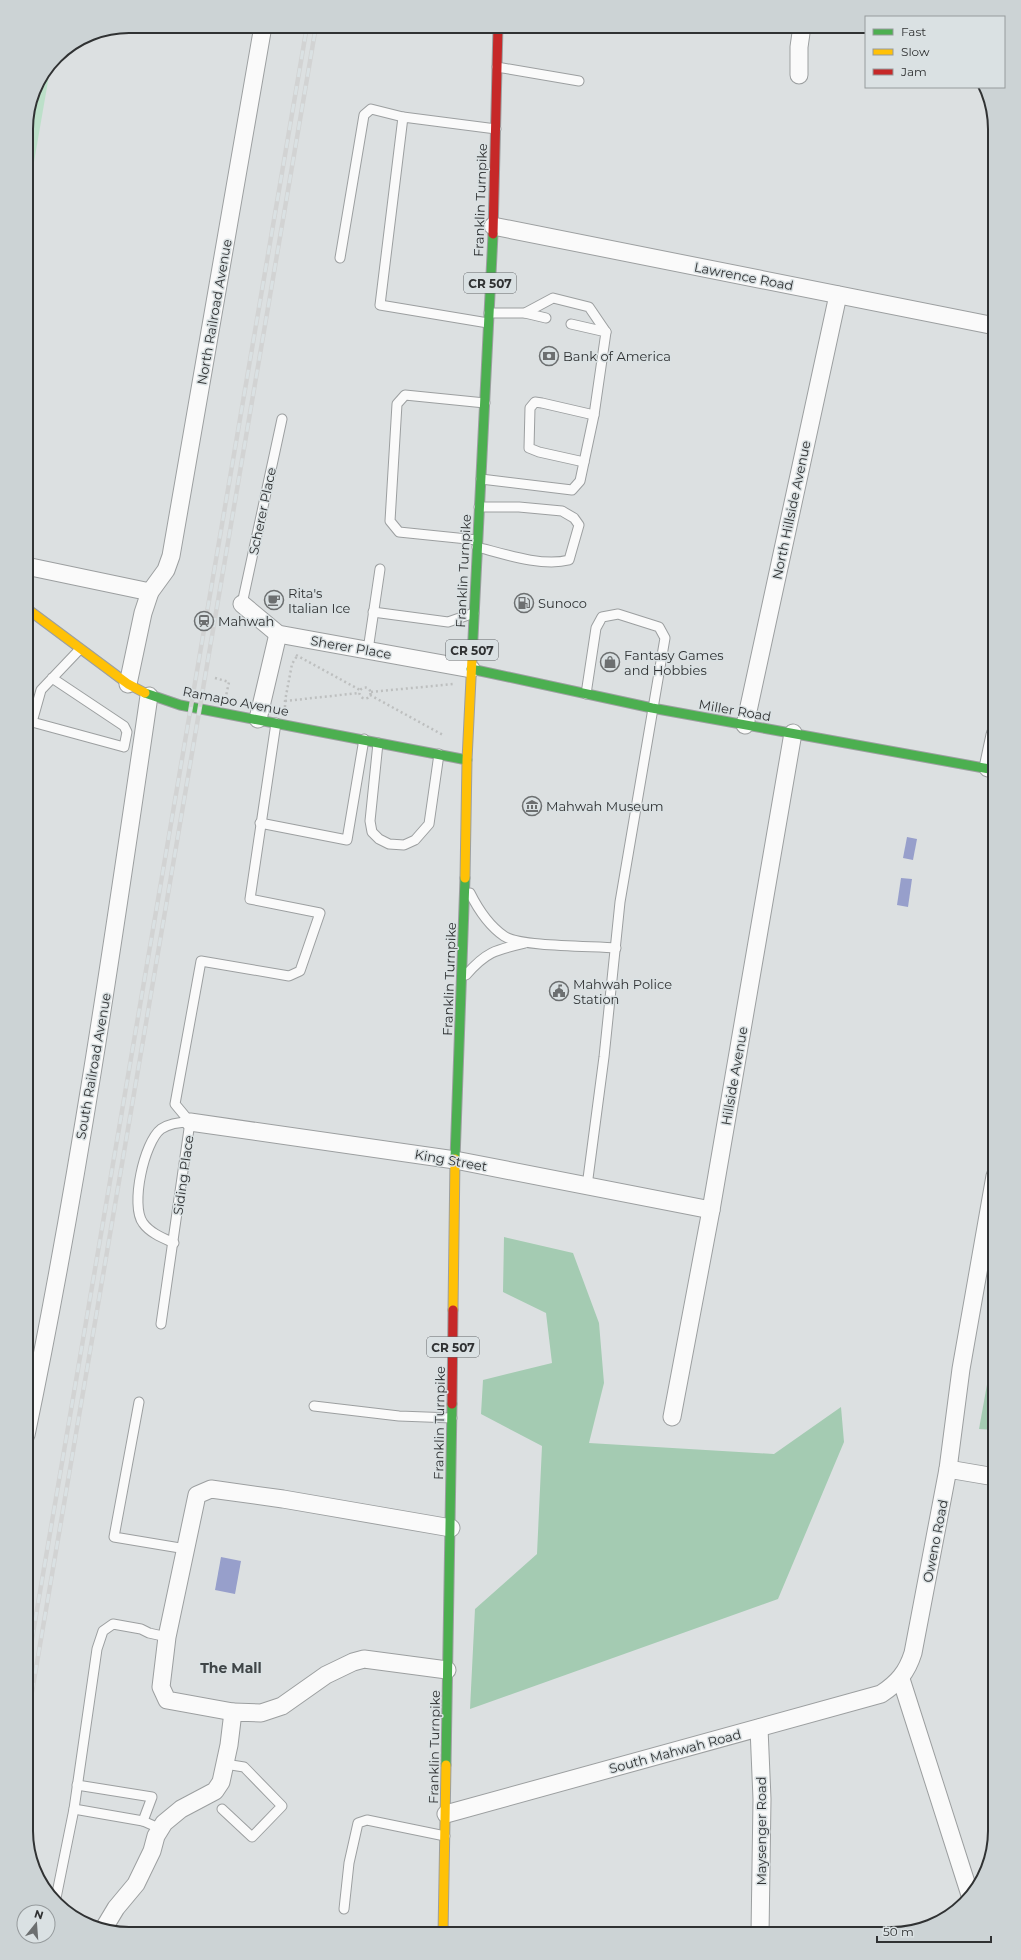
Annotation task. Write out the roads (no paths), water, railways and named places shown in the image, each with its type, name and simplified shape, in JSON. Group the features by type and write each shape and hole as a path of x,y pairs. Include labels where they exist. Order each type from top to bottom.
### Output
{"main road":[{"name":"Franklin Turnpike","path":"443,1927 451,1528 455,1160 465,882 467,760 493,226 498,33"},
{"name":"Ramapo Avenue","path":"33,613 128,684 149,696 180,705 276,722 467,760"},
{"name":"Miller Road","path":"471,669 652,708 988,768"}],"street":[{"name":"North Railroad Avenue","path":"150,592 166,570 171,556 262,33"},
{"path":"799,75 799,47 801,33"},
{"name":"Lawrence Road","path":"493,226 988,325"},
{"name":"North Hillside Avenue","path":"745,725 838,295"},
{"path":"33,567 150,592 143,614 128,684"},
{"name":"Sherer Place","path":"242,604 278,634 471,669"},
{"path":"258,719 278,634"},
{"name":"South Railroad Avenue","path":"33,1401 51,1315 107,984 149,696"},
{"name":"Hillside Avenue","path":"672,1417 711,1210 793,733"},
{"name":"King Street","path":"190,1122 455,1160 711,1210"},
{"name":"Oweno Road","path":"900,1679 909,1666 913,1653 948,1469 961,1369 988,1216"},
{"path":"948,1469 988,1476"},
{"path":"448,1670 364,1659 353,1662 326,1675 282,1706 261,1714 233,1712 167,1700 160,1687 167,1637 197,1495 211,1489 283,1499 451,1528"},
{"path":"900,1679 968,1889"},
{"name":"South Mahwah Road","path":"446,1814 881,1694 900,1679"},
{"path":"106,1924 116,1908 136,1884 164,1823 181,1810 215,1791 221,1782 233,1712"},
{"name":"Maysenger Road","path":"758,1728 762,1799 760,1927"}],"lane":[{"path":"497,67 579,81"},
{"path":"340,258 364,115 372,109 404,116 496,129"},
{"path":"404,116 380,306 488,323"},
{"path":"481,479 572,490 580,481 594,415 606,332 589,307 553,298 525,313"},
{"path":"489,313 525,313 546,318"},
{"path":"571,324 606,332"},
{"path":"479,507 519,507 562,511 574,518 579,525 569,560 556,563 510,556 477,544 399,532 390,521 397,404 405,395 485,403"},
{"path":"584,462 539,452 529,448 530,408 535,402 594,415"},
{"name":"Scherer Place","path":"242,604 282,419"},
{"path":"368,650 380,569"},
{"path":"373,612 448,622 474,613"},
{"path":"586,694 596,628 602,618 618,614 659,627 665,638 627,854 587,1186"},
{"path":"33,718 41,690 80,649"},
{"path":"52,678 124,726 127,732 124,746"},
{"path":"33,722 141,751"},
{"path":"276,722 260,823 347,840 364,739"},
{"path":"379,742 370,821 372,832 379,839 397,845 404,845 415,840 429,824 440,754"},
{"name":"Siding Place","path":"161,1324 174,1243 190,1122 175,1104 201,961 289,976 300,970 320,913 250,899 260,823"},
{"path":"465,882 479,911 504,936 526,942 616,948"},
{"path":"462,980 479,960 488,954 526,942"},
{"path":"174,1243 152,1232 142,1222 138,1211 138,1196 145,1156 154,1137 161,1130 174,1123 190,1122"},
{"path":"139,1402 114,1538 186,1549"},
{"path":"314,1406 399,1416 452,1418"},
{"path":"57,1894 74,1809 97,1648 103,1631 113,1624 141,1629 149,1633 167,1637"},
{"path":"222,1809 252,1837 282,1806 244,1767 225,1764"},
{"path":"77,1785 152,1797 143,1821"},
{"path":"74,1809 143,1821 161,1829"},
{"path":"344,1909 349,1863 358,1823 367,1820 445,1836"}],"water":[{"path":"907,837 917,839 913,860 903,858"},
{"path":"901,878 912,879 908,907 897,905"},
{"path":"221,1557 241,1561 235,1594 215,1590"}],"railway":[{"path":"33,1633 306,33"},
{"path":"33,1686 315,33"}],"place":[{"name":"Bank of America","path":"549,356"},
{"name":"Rita's Italian Ice","path":"274,600"},
{"name":"Sunoco","path":"524,603"},
{"name":"Mahwah","path":"204,621"},
{"name":"Fantasy Games and Hobbies","path":"610,662"},
{"name":"Mahwah Museum","path":"532,806"},
{"name":"Mahwah Police Station","path":"559,991"}],"district":[{"name":"The Mall","path":"231,1668"}]}
